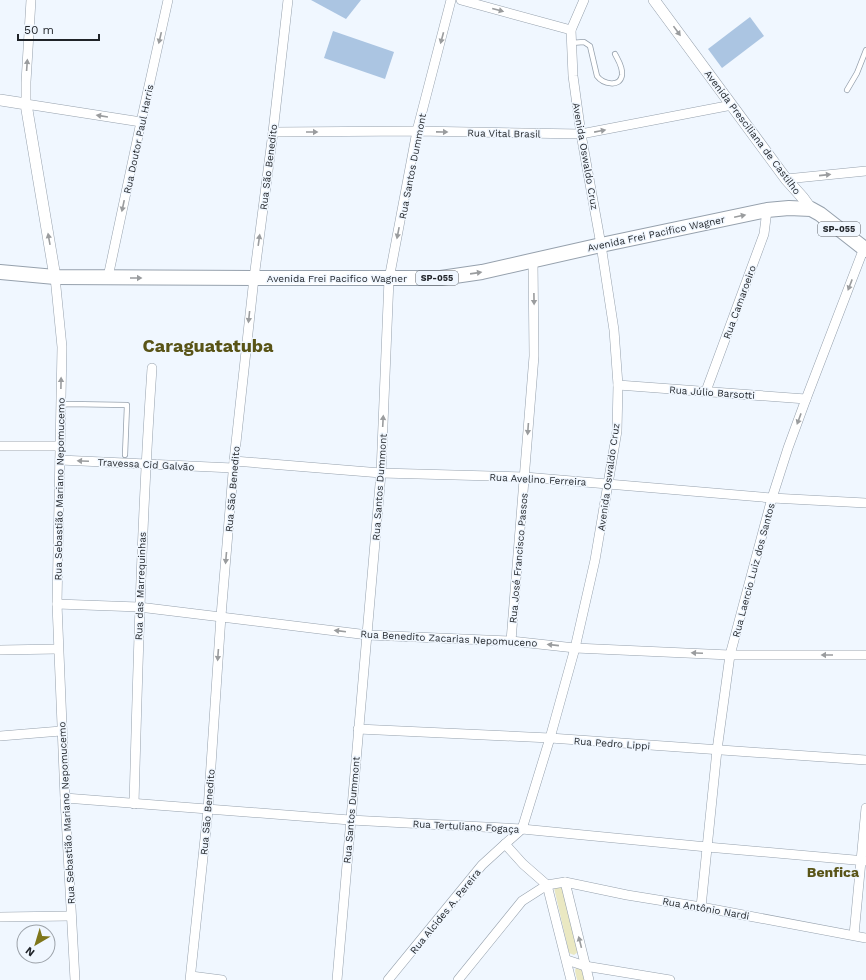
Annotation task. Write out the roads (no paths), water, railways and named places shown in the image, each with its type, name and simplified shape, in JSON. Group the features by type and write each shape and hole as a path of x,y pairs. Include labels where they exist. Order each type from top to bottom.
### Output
{"main road":[{"name":"Avenida Frei Pacifico Wagner","path":"0,272 56,277 441,278 482,272 767,210 789,208 811,209"},
{"name":"Avenida Presciliana de Castilho","path":"811,209 820,214 865,249"}],"street":[{"name":"Rua Sebastião Mariano Nepomucemo","path":"31,0 26,104 56,277 62,347 57,604 61,731 75,980"},
{"name":"Rua Doutor Paul Harris","path":"108,277 168,0"},
{"name":"Rua São Benedito","path":"191,978 208,810 221,616 234,464 254,278 288,0"},
{"name":"Rua Santos Dummont","path":"337,980 381,474 390,278 417,131 451,0"},
{"path":"461,0 571,30"},
{"name":"Avenida Oswaldo Cruz","path":"522,829 550,738 575,648 595,560 617,431 618,385 614,330 601,245 581,134 573,76 571,30 584,0"},
{"name":"Avenida Presciliana de Castilho","path":"654,0 786,179 811,209"},
{"path":"0,100 141,122"},
{"name":"Rua Vital Brasil","path":"273,132 417,131 581,134 732,105"},
{"path":"786,179 866,170"},
{"name":"Rua Camaroeiro","path":"706,392 764,234 767,210"},
{"name":"Rua Laercio Luiz dos Santos","path":"701,907 717,750 730,655 772,498 806,399 865,249"},
{"name":"Rua José Francisco Passos","path":"511,641 534,356 533,260"},
{"name":"Rua das Marrequinhas","path":"134,804 139,607 145,464 152,368"},
{"name":"Rua Júlio Barsotti","path":"618,385 806,399"},
{"path":"0,446 60,446"},
{"name":"Travessa Cid Galvão","path":"60,460 145,464 234,464"},
{"name":"Rua Avelino Ferreira","path":"234,464 381,474 525,477 772,498 866,503"},
{"name":"Rua Benedito Zacarias Nepomuceno","path":"57,604 139,607 368,635 511,641 575,648 730,655 866,655"},
{"path":"0,650 58,649"},
{"name":"Rua Pedro Lippi","path":"358,729 550,738 866,760"},
{"path":"0,736 61,731"},
{"name":"Rua Tertuliano Fogaça","path":"65,798 350,820 522,829 863,861"},
{"path":"854,935 863,861 866,808"},
{"name":"Rua Alcides A. Pereira","path":"388,980 482,865 522,829"},
{"path":"505,844 523,864 547,884 571,980"},
{"path":"565,882 589,980"},
{"name":"Rua Antônio Nardi","path":"547,884 565,882 627,895 701,907 866,938"},
{"path":"458,980 522,901 547,884"},
{"path":"0,917 71,916"},
{"path":"567,960 585,966 670,980"},
{"path":"191,978 222,980"}],"lane":[{"path":"571,43 584,42 590,46 597,76 605,83 612,84 617,82 622,76 622,69 615,54"},
{"path":"847,90 857,74 866,50"},
{"path":"61,405 127,405 125,455"}],"district":[{"name":"Caraguatatuba","path":"208,346"},
{"name":"Benfica","path":"833,872"}]}
